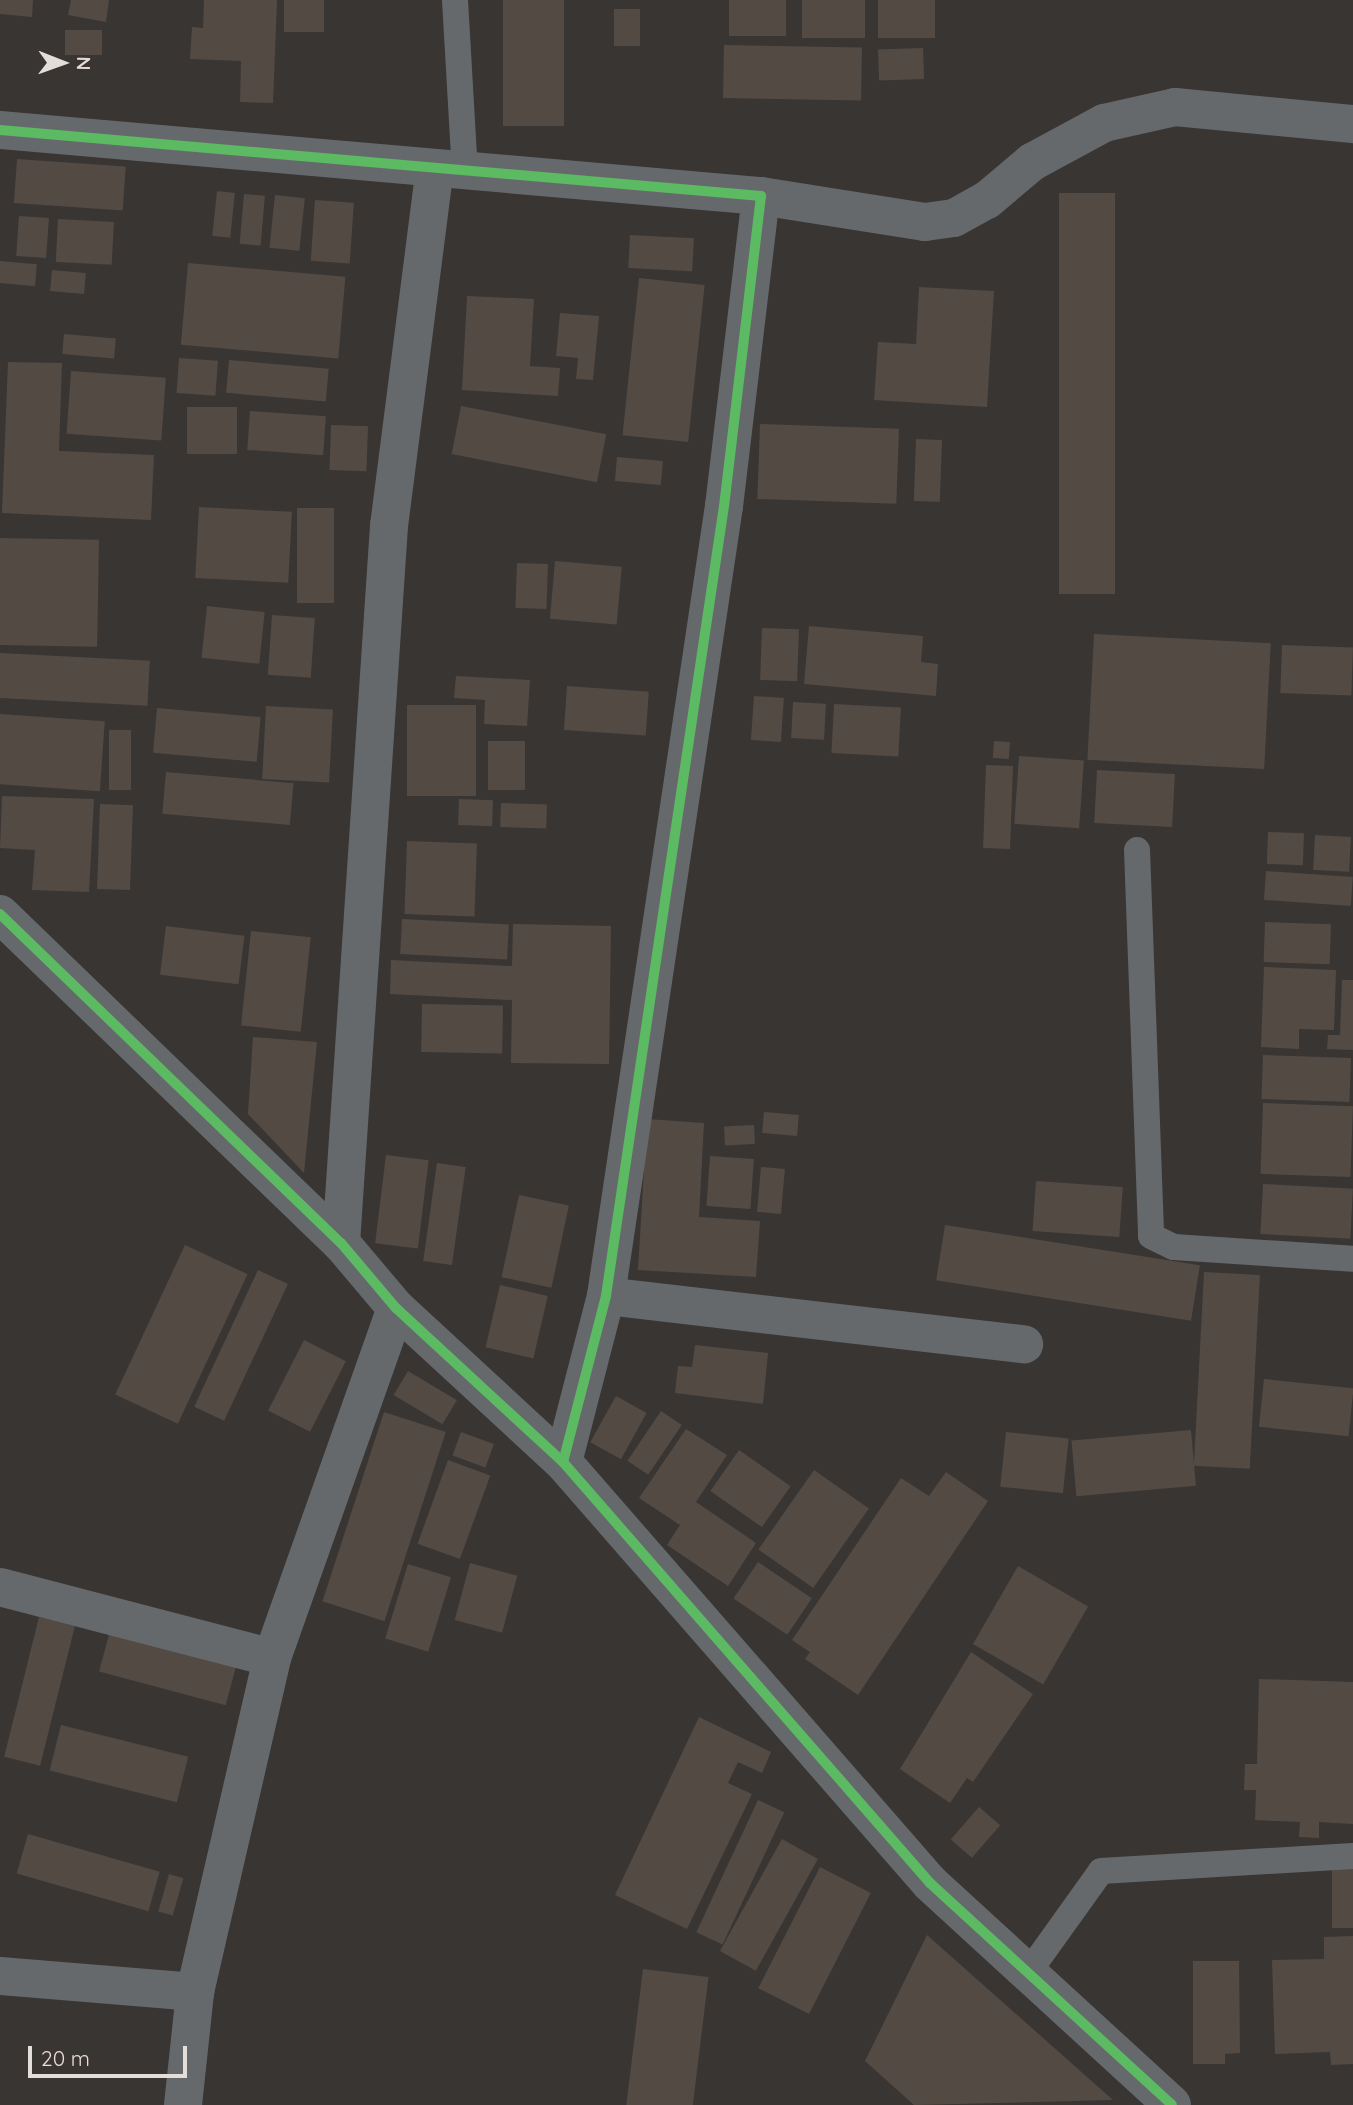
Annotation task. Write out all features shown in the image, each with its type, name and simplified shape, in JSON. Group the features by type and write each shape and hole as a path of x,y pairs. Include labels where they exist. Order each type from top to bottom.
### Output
{"street":[{"path":"0,130 761,196 925,222 954,218 987,200 1032,162 1104,123 1175,107 1353,124"},
{"path":"341,1243 389,526 450,171"},
{"path":"563,1462 606,1296 724,506 761,196"},
{"path":"0,914 341,1243 396,1308 563,1462 930,1883 1172,2105"},
{"path":"606,1296 1024,1344"},
{"path":"183,2105 195,1992 272,1658 396,1308"},
{"path":"0,1587 272,1658"},
{"path":"0,1976 195,1992"}],"lane":[{"path":"450,171 455,0"},
{"path":"1137,850 1151,1236 1174,1247 1353,1259"},
{"path":"1028,1973 1101,1871 1353,1856"}],"building":[{"path":"0,0 33,0 32,17 0,14"},
{"path":"71,0 109,0 106,22 68,15"},
{"path":"204,0 277,0 273,103 240,102 241,61 190,59 192,27 203,28"},
{"path":"284,0 324,0 324,32 284,32"},
{"path":"503,0 564,0 564,126 503,126"},
{"path":"729,0 786,0 786,36 729,36"},
{"path":"802,0 865,0 865,38 802,38"},
{"path":"878,0 935,0 935,38 878,38"},
{"path":"614,9 640,9 640,46 614,46"},
{"path":"65,30 102,30 102,55 65,55"},
{"path":"724,45 862,47 861,100 723,98"},
{"path":"923,48 924,79 879,81 878,50"},
{"path":"17,159 126,167 123,210 14,203"},
{"path":"217,191 235,193 230,238 212,236"},
{"path":"1059,193 1115,193 1115,594 1059,594"},
{"path":"244,194 265,196 261,246 240,244"},
{"path":"275,195 305,198 299,251 269,248"},
{"path":"315,200 354,203 350,264 311,261"},
{"path":"19,216 49,218 46,258 16,256"},
{"path":"58,219 114,222 112,265 56,262"},
{"path":"630,235 694,238 692,271 628,268"},
{"path":"0,261 37,264 35,286 0,283"},
{"path":"188,263 345,277 338,358 181,345"},
{"path":"52,270 86,273 84,294 50,291"},
{"path":"639,278 705,285 688,442 622,435"},
{"path":"919,287 994,291 987,407 874,400 878,342 916,344"},
{"path":"467,296 534,299 530,366 560,368 558,396 462,390"},
{"path":"560,313 599,316 593,380 576,379 578,358 556,356"},
{"path":"64,334 116,339 114,358 62,354"},
{"path":"179,358 218,361 215,396 177,393"},
{"path":"229,360 329,369 326,402 226,393"},
{"path":"8,362 62,363 59,451 154,455 151,520 2,513"},
{"path":"71,371 166,378 161,440 67,434"},
{"path":"461,406 606,434 597,482 452,454"},
{"path":"187,407 237,407 237,454 187,454"},
{"path":"250,411 326,416 323,455 247,450"},
{"path":"760,424 899,429 896,504 757,499"},
{"path":"331,425 368,426 366,471 329,470"},
{"path":"916,439 942,440 940,502 914,501"},
{"path":"617,457 663,461 661,485 615,481"},
{"path":"199,507 292,512 288,583 195,578"},
{"path":"297,508 334,508 334,603 297,603"},
{"path":"0,538 99,540 97,647 0,645"},
{"path":"555,561 622,567 617,625 550,619"},
{"path":"517,563 548,564 546,609 515,608"},
{"path":"207,606 265,612 259,664 202,658"},
{"path":"272,615 315,618 311,678 268,675"},
{"path":"809,626 923,636 921,662 938,664 936,696 804,684"},
{"path":"762,628 799,629 797,681 760,680"},
{"path":"1094,634 1271,643 1264,769 1087,760"},
{"path":"1282,645 1353,647 1351,695 1280,693"},
{"path":"0,653 150,661 147,706 0,698"},
{"path":"456,676 530,680 527,726 484,724 485,700 454,698"},
{"path":"567,686 649,692 646,736 564,730"},
{"path":"754,696 784,698 781,742 751,740"},
{"path":"793,702 826,704 824,740 791,738"},
{"path":"834,704 901,708 898,756 831,753"},
{"path":"407,705 476,705 476,796 407,796"},
{"path":"266,706 333,710 329,782 262,779"},
{"path":"157,708 261,717 257,762 153,753"},
{"path":"0,714 105,721 100,791 0,784"},
{"path":"109,730 131,730 131,790 109,790"},
{"path":"488,741 525,741 525,790 488,790"},
{"path":"994,741 1010,742 1009,759 993,758"},
{"path":"1019,756 1084,761 1079,828 1014,824"},
{"path":"986,765 1013,766 1010,849 983,848"},
{"path":"1097,770 1175,774 1172,827 1094,823"},
{"path":"166,772 294,783 290,825 162,814"},
{"path":"2,796 94,799 89,892 32,890 35,850 0,848"},
{"path":"459,799 493,800 492,826 458,825"},
{"path":"501,803 547,805 546,829 500,827"},
{"path":"100,804 133,805 130,890 97,889"},
{"path":"1268,832 1304,833 1303,865 1267,864"},
{"path":"1315,835 1351,837 1349,872 1313,870"},
{"path":"407,841 477,843 474,916 404,914"},
{"path":"1266,871 1353,877 1351,906 1264,900"},
{"path":"402,919 509,925 507,960 400,954"},
{"path":"1265,922 1331,924 1330,964 1264,962"},
{"path":"513,924 611,926 609,1064 511,1063 512,1000 390,994 391,960 512,966"},
{"path":"166,926 244,936 238,984 160,975"},
{"path":"251,931 311,937 301,1032 241,1025"},
{"path":"1264,967 1336,970 1334,1030 1299,1029 1299,1049 1261,1047"},
{"path":"1342,980 1353,980 1353,1050 1327,1049 1328,1035 1340,1035"},
{"path":"422,1004 503,1005 502,1053 421,1052"},
{"path":"253,1037 317,1042 304,1173 248,1114"},
{"path":"1263,1055 1351,1058 1349,1102 1261,1099"},
{"path":"1263,1103 1353,1106 1350,1177 1261,1174"},
{"path":"764,1112 799,1115 797,1136 762,1133"},
{"path":"647,1119 704,1123 699,1217 760,1221 756,1277 638,1270"},
{"path":"754,1125 755,1144 725,1146 724,1127"},
{"path":"386,1155 429,1160 418,1249 375,1243"},
{"path":"710,1156 754,1159 750,1209 707,1206"},
{"path":"437,1163 466,1167 452,1265 423,1261"},
{"path":"761,1167 785,1169 781,1214 757,1212"},
{"path":"1036,1181 1123,1187 1119,1237 1033,1231"},
{"path":"1263,1184 1353,1189 1350,1239 1260,1234"},
{"path":"519,1195 569,1206 551,1288 502,1277"},
{"path":"945,1225 1200,1265 1191,1321 936,1280"},
{"path":"185,1245 248,1274 178,1424 115,1395"},
{"path":"258,1270 288,1284 224,1421 194,1407"},
{"path":"1204,1272 1260,1275 1250,1469 1194,1466"},
{"path":"500,1285 548,1296 533,1358 486,1347"},
{"path":"304,1340 346,1361 310,1432 268,1410"},
{"path":"695,1345 768,1353 763,1404 675,1393 678,1366 692,1367"},
{"path":"408,1371 457,1400 442,1424 394,1395"},
{"path":"1264,1379 1353,1388 1348,1436 1259,1427"},
{"path":"616,1396 647,1413 621,1459 590,1442"},
{"path":"661,1411 682,1425 648,1475 627,1461"},
{"path":"384,1412 446,1432 384,1621 323,1601"},
{"path":"686,1429 727,1455 696,1502 756,1543 728,1586 667,1545 680,1525 639,1498"},
{"path":"1191,1430 1196,1486 1076,1496 1071,1440"},
{"path":"461,1432 494,1444 485,1467 452,1455"},
{"path":"1006,1432 1069,1439 1063,1493 1000,1487"},
{"path":"739,1450 791,1486 762,1527 710,1491"},
{"path":"448,1460 490,1475 460,1559 418,1544"},
{"path":"814,1470 869,1508 813,1588 758,1549"},
{"path":"946,1472 988,1501 858,1695 805,1659 810,1652 792,1640 901,1478 929,1496"},
{"path":"758,1562 812,1598 787,1635 733,1598"},
{"path":"470,1563 517,1576 502,1633 455,1620"},
{"path":"408,1564 451,1577 428,1652 385,1639"},
{"path":"1018,1566 1088,1606 1043,1684 973,1644"},
{"path":"39,1617 75,1626 40,1766 4,1757"},
{"path":"111,1627 238,1661 226,1705 99,1671"},
{"path":"971,1652 1033,1694 973,1782 967,1778 950,1803 900,1769"},
{"path":"1259,1679 1353,1682 1353,1824 1319,1822 1319,1838 1299,1837 1300,1822 1255,1820 1256,1790 1244,1790 1245,1764 1257,1764"},
{"path":"699,1717 771,1752 762,1773 738,1762 728,1783 752,1794 687,1929 615,1895"},
{"path":"61,1725 188,1757 177,1802 50,1771"},
{"path":"758,1800 784,1812 723,1945 696,1932"},
{"path":"979,1807 1000,1825 972,1858 951,1839"},
{"path":"28,1834 160,1872 148,1911 17,1873"},
{"path":"782,1839 818,1859 756,1971 720,1951"},
{"path":"820,1867 871,1893 809,2014 758,1988"},
{"path":"1332,1868 1353,1868 1353,1928 1332,1928"},
{"path":"169,1874 183,1878 173,1916 158,1911"},
{"path":"927,1935 1113,2100 914,2105 865,2061"},
{"path":"1353,1936 1353,2064 1331,2065 1330,2052 1275,2054 1272,1960 1324,1959 1324,1937"},
{"path":"1193,1961 1239,1961 1240,2053 1225,2054 1225,2064 1193,2064"},
{"path":"643,1969 709,1977 693,2105 626,2105"}],"cycle path":[{"path":"0,130 761,196 724,506 606,1296 563,1462"},
{"path":"0,914 341,1243 396,1308 563,1462 930,1883 1172,2105"}]}
